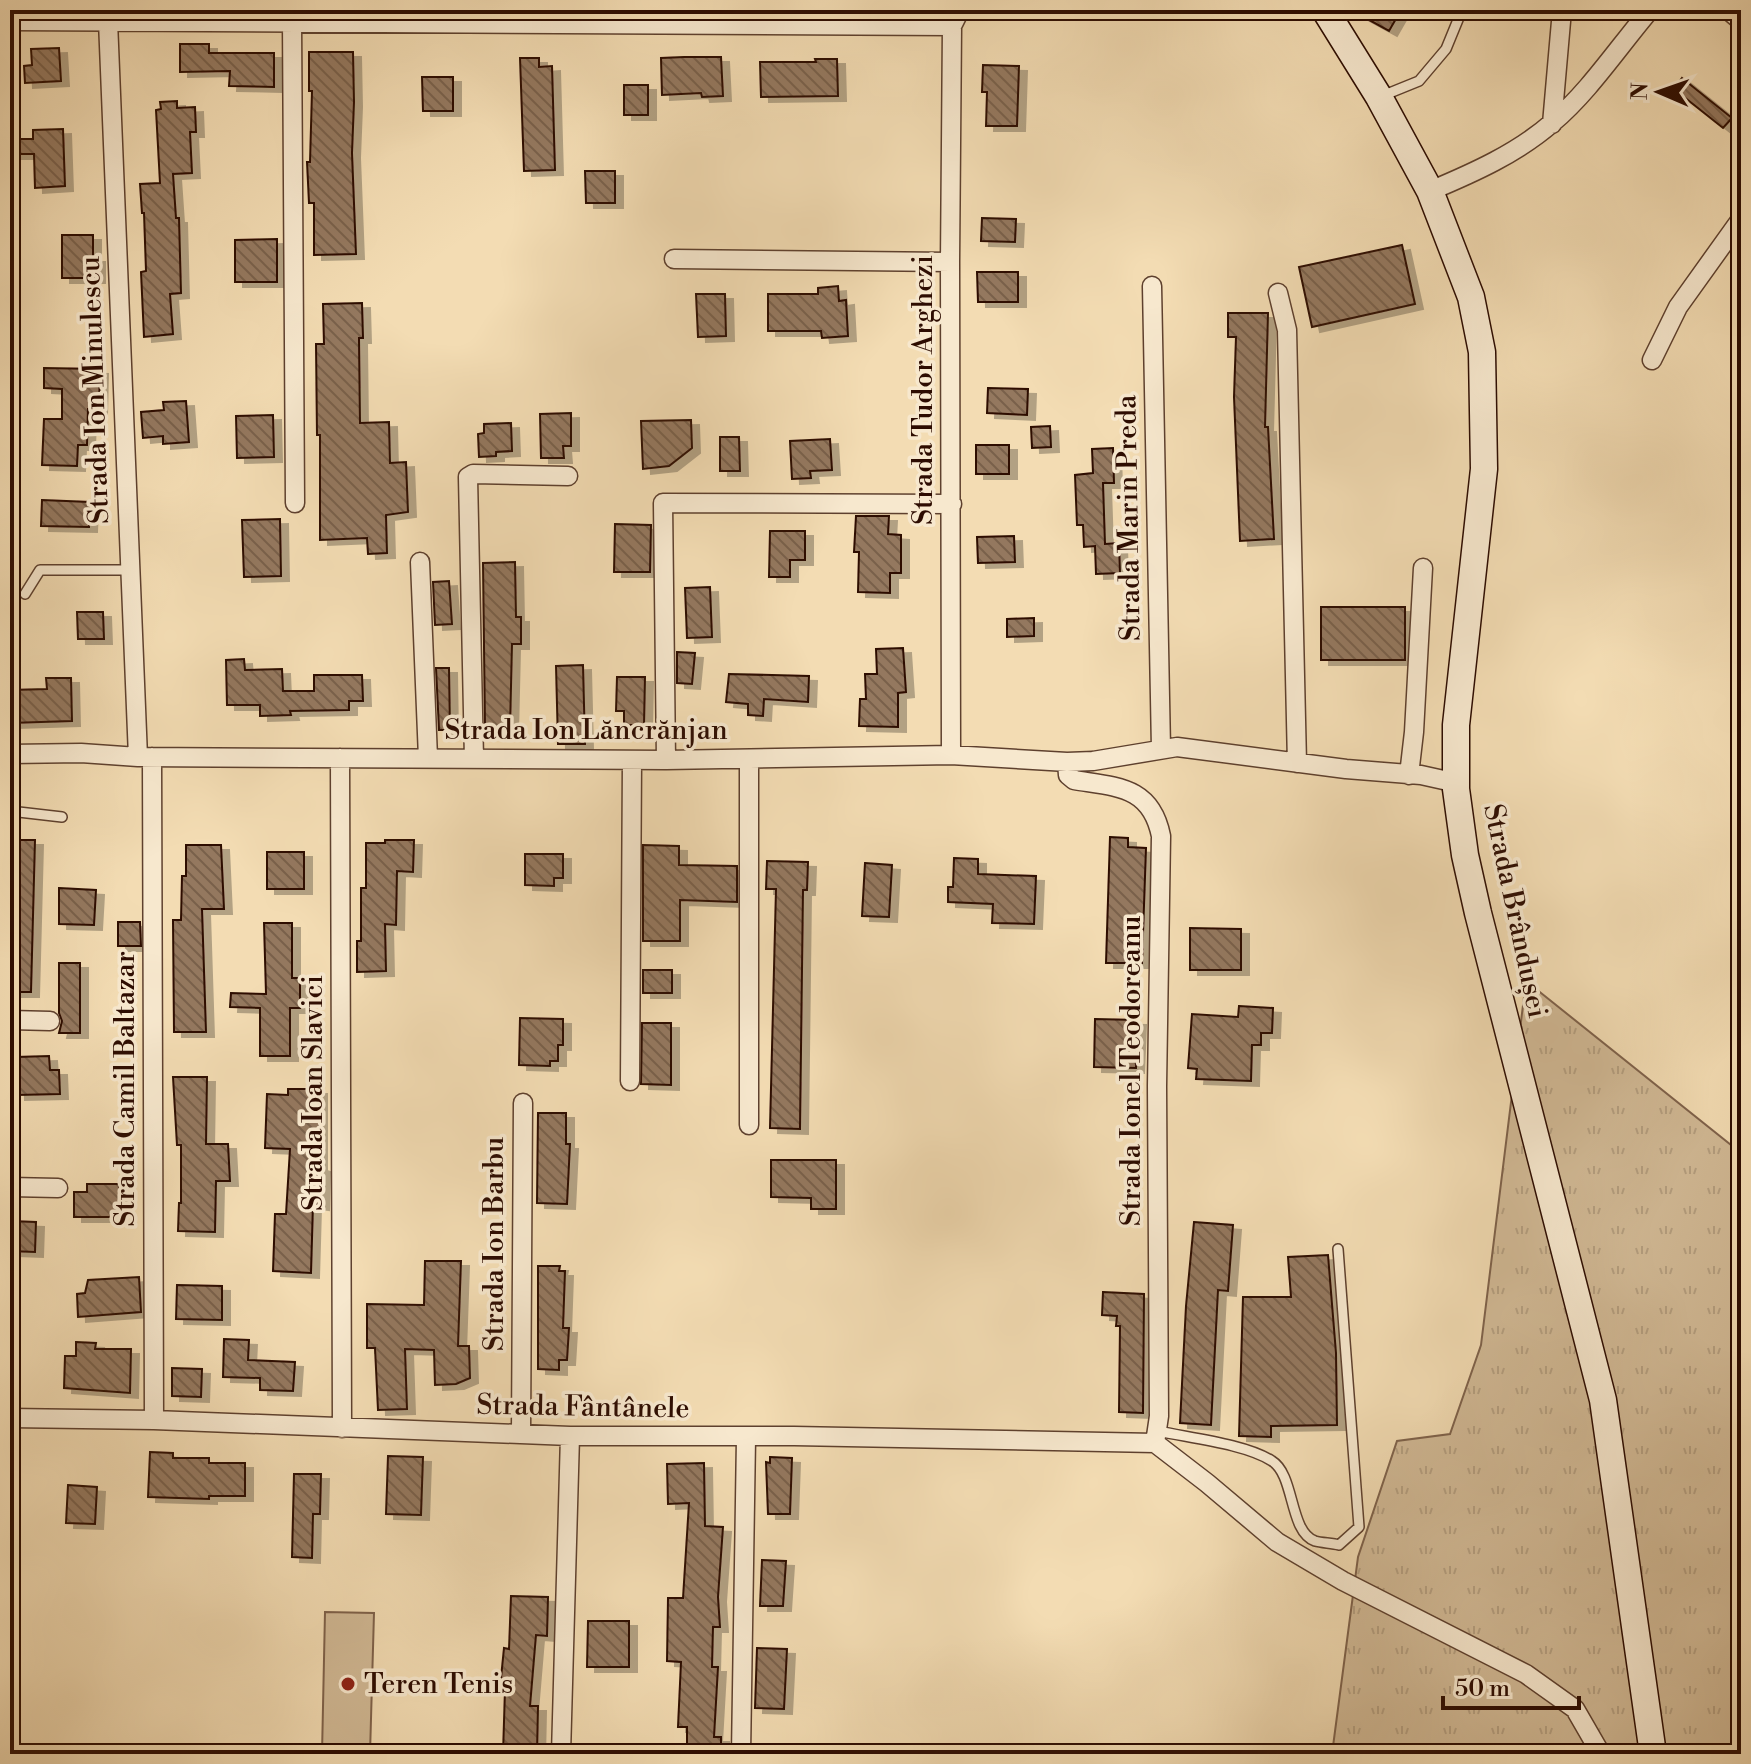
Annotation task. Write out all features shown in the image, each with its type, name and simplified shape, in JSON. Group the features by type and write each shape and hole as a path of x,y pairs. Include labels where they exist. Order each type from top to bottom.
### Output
{"main road":[{"name":"Strada Brândușei","path":"1325,10 1379,97 1430,191 1471,297 1482,352 1484,469 1456,725 1457,777 1465,855 1603,1400 1653,1754"}],"street":[{"path":"1552,124 1562,10"},
{"path":"1430,191 1468,175 1525,144 1552,124 1650,10"},
{"path":"1728,10 1741,21"},
{"path":"10,21 120,17 292,21 453,16 956,18"},
{"name":"Strada Ion Minulescu","path":"120,17 130,570 145,757"},
{"name":"Strada Tudor Arghezi","path":"951,755 950,262 956,18"},
{"path":"292,21 295,503"},
{"path":"1652,360 1678,307 1741,219"},
{"path":"674,259 950,262"},
{"name":"Strada Marin Preda","path":"1152,286 1161,749"},
{"path":"1278,293 1287,330 1297,763"},
{"path":"474,759 468,477 473,474 568,476"},
{"path":"666,760 663,503 952,504"},
{"path":"420,562 428,758"},
{"path":"1415,775 1414,732 1423,568"},
{"name":"Strada Ion Lăncrănjan","path":"10,754 632,760 951,755 1067,762 1093,761 1177,747 1297,763 1457,777"},
{"name":"Strada Camil Baltazar","path":"145,757 154,1420"},
{"name":"Strada Ioan Slavici","path":"340,758 342,1428"},
{"path":"749,759 749,1125"},
{"path":"630,1081 632,760"},
{"name":"Strada Ionel Teodoreanu","path":"1067,762 1068,775 1074,780 1124,788 1143,800 1157,815 1161,836 1156,1437"},
{"path":"10,1020 50,1021"},
{"name":"Strada Ion Barbu","path":"521,1434 523,1103"},
{"path":"10,1187 58,1188"},
{"name":"Strada Fântânele","path":"10,1418 154,1420 570,1436 1156,1437"},
{"path":"561,1754 570,1436"},
{"path":"1156,1437 1277,1542 1343,1581 1526,1674 1575,1709 1601,1754"},
{"path":"741,1754 746,1438"}],"lane":[{"path":"1379,97 1419,81 1446,49 1462,10"},
{"path":"25,594 40,570 130,570"},
{"path":"10,811 62,817"},
{"path":"1156,1437 1236,1447 1274,1462 1283,1476 1302,1529 1312,1540 1339,1545 1359,1527 1338,1249"}],"green space":[{"path":"1526,981 1741,1153 1741,1754 1332,1754 1358,1557 1397,1441 1450,1434 1481,1345"},
{"name":"Teren Tenis","path":"325,1612 374,1613 370,1754 322,1754"}],"building":[{"path":"1351,10 1401,10 1389,31"},
{"path":"180,44 209,44 209,53 274,53 274,87 229,86 230,71 180,72"},
{"path":"59,48 61,81 25,83 24,66 32,65 31,49"},
{"path":"309,52 353,52 352,153 356,254 314,255 314,203 309,203 307,162 310,162 312,91 309,91"},
{"path":"721,57 723,96 702,97 701,93 662,95 661,58"},
{"path":"520,58 539,58 539,67 552,66 555,170 524,171"},
{"path":"815,59 837,59 838,96 761,97 760,62 816,62"},
{"path":"983,65 1019,66 1017,126 986,126 987,92 982,92"},
{"path":"422,77 453,77 453,111 423,111"},
{"path":"1682,78 1732,118 1723,128 1674,89"},
{"path":"624,85 648,85 648,115 624,115"},
{"path":"177,101 177,108 195,107 196,132 190,132 192,173 173,174 176,218 179,218 181,293 170,294 173,334 144,337 141,272 146,271 140,184 160,183 156,110 161,109 160,102"},
{"path":"63,129 65,186 35,188 34,154 10,154 10,139 33,139 33,130"},
{"path":"585,171 615,171 615,203 586,203"},
{"path":"982,218 1016,219 1015,242 981,241"},
{"path":"62,235 93,235 97,278 62,278"},
{"path":"277,239 277,282 235,282 235,240"},
{"path":"1402,245 1415,304 1312,327 1299,267"},
{"path":"977,272 1018,272 1018,302 978,302"},
{"path":"838,286 839,301 846,300 848,336 822,338 821,331 768,331 768,294 818,294 818,288"},
{"path":"696,294 725,294 726,336 698,337"},
{"path":"362,303 363,338 359,338 360,423 389,422 390,463 406,462 408,512 386,515 387,553 368,554 367,538 320,540 316,344 324,344 323,304"},
{"path":"1228,313 1268,313 1265,427 1268,427 1274,539 1240,541 1234,397 1236,337 1228,337"},
{"path":"44,368 100,369 99,410 88,409 87,445 78,445 77,466 42,465 44,419 62,419 62,389 44,388"},
{"path":"988,388 1028,389 1027,415 987,413"},
{"path":"186,401 189,442 163,444 163,436 143,438 141,412 164,410 163,402"},
{"path":"571,413 571,446 563,446 564,458 541,458 540,414"},
{"path":"273,415 274,457 237,458 236,416"},
{"path":"691,420 692,448 669,466 643,469 641,421"},
{"path":"511,423 512,451 479,457 478,434 484,433 484,424"},
{"path":"1050,426 1051,447 1032,448 1031,427"},
{"path":"720,437 739,437 740,471 720,471"},
{"path":"830,439 832,470 810,471 811,478 792,479 790,441"},
{"path":"976,445 1009,445 1009,474 976,474"},
{"path":"1113,448 1114,483 1103,483 1105,544 1119,543 1120,573 1096,574 1095,546 1084,547 1083,525 1077,525 1075,475 1093,473 1092,449"},
{"path":"42,500 90,502 89,527 41,526"},
{"path":"856,516 889,516 888,534 901,535 901,573 890,573 890,593 858,592 859,552 854,552"},
{"path":"280,519 281,576 244,577 242,520"},
{"path":"615,524 651,525 650,572 614,572"},
{"path":"770,531 805,531 805,560 790,560 790,577 769,577"},
{"path":"1014,536 1015,562 978,563 977,537"},
{"path":"515,562 516,617 521,617 521,644 512,644 510,729 485,729 483,563"},
{"path":"449,581 452,624 435,625 433,582"},
{"path":"710,587 712,637 687,638 685,588"},
{"path":"1321,607 1405,607 1405,660 1321,660"},
{"path":"77,612 103,612 104,639 78,639"},
{"path":"1034,618 1034,636 1007,637 1007,619"},
{"path":"903,648 906,692 898,693 898,727 859,726 860,699 866,699 865,674 877,674 876,649"},
{"path":"677,652 695,653 692,684 677,683"},
{"path":"244,659 245,670 282,669 283,691 314,691 314,675 362,675 363,701 349,701 349,710 290,711 291,715 260,716 260,705 227,705 226,660"},
{"path":"583,665 585,744 558,744 556,666"},
{"path":"436,668 449,668 450,730 439,730"},
{"path":"729,674 809,676 808,702 764,699 763,716 748,715 748,704 726,702"},
{"path":"617,677 645,677 644,725 624,725 624,711 616,711"},
{"path":"46,678 71,678 72,721 10,723 10,690 47,689"},
{"path":"1110,837 1128,838 1128,847 1146,848 1142,963 1106,963"},
{"path":"10,840 35,840 31,992 10,992"},
{"path":"385,840 414,840 413,872 397,871 396,925 385,924 386,971 357,972 357,941 361,941 361,888 366,888 366,843 385,843"},
{"path":"186,845 221,845 224,909 202,909 206,1032 174,1032 173,920 181,920"},
{"path":"643,845 679,846 679,865 737,866 737,902 680,900 680,941 643,941"},
{"path":"267,852 304,852 304,889 267,889"},
{"path":"525,854 563,854 563,878 554,878 554,886 525,885"},
{"path":"954,858 978,859 978,874 1036,876 1034,924 992,923 993,904 948,902 948,887 953,887"},
{"path":"767,861 808,862 807,890 803,890 800,1129 770,1128 776,889 766,889"},
{"path":"865,863 892,865 889,917 862,916"},
{"path":"59,888 96,890 94,925 59,924"},
{"path":"118,922 140,922 141,946 118,946"},
{"path":"264,923 292,923 292,978 300,978 300,1008 290,1008 290,1056 260,1056 260,1008 230,1007 231,993 266,994"},
{"path":"1190,928 1241,929 1241,970 1190,970"},
{"path":"59,963 80,963 80,1033 59,1033 62,1021 59,1013"},
{"path":"643,970 672,970 672,993 643,993"},
{"path":"1239,1006 1273,1008 1272,1033 1261,1033 1261,1045 1252,1045 1251,1081 1196,1079 1197,1069 1188,1068 1192,1014 1238,1017"},
{"path":"520,1018 563,1019 563,1045 558,1045 558,1061 550,1061 550,1066 519,1065"},
{"path":"1095,1019 1138,1020 1136,1068 1094,1067"},
{"path":"642,1023 671,1023 671,1085 641,1084"},
{"path":"49,1056 50,1070 59,1070 60,1094 17,1095 16,1057"},
{"path":"173,1077 207,1077 206,1144 228,1144 230,1181 216,1181 215,1232 178,1231 181,1145 177,1145"},
{"path":"288,1089 319,1089 321,1205 313,1204 311,1273 273,1271 275,1214 286,1214 290,1149 265,1148 267,1094 288,1095"},
{"path":"538,1113 566,1113 566,1144 570,1144 567,1204 537,1203"},
{"path":"771,1160 836,1160 836,1209 811,1209 811,1198 771,1197"},
{"path":"87,1184 119,1184 119,1217 74,1217 74,1192 87,1192"},
{"path":"10,1221 36,1222 35,1252 10,1251"},
{"path":"1194,1222 1233,1225 1228,1291 1218,1290 1211,1425 1180,1423"},
{"path":"1328,1255 1336,1353 1337,1425 1271,1426 1271,1437 1239,1436 1243,1297 1291,1297 1288,1257"},
{"path":"425,1261 461,1261 458,1346 469,1346 470,1378 456,1384 435,1385 434,1350 405,1349 407,1409 378,1410 375,1348 367,1348 367,1304 424,1305"},
{"path":"538,1266 560,1266 559,1271 565,1271 563,1328 569,1328 567,1360 559,1360 559,1370 538,1369"},
{"path":"139,1277 141,1312 78,1317 77,1294 85,1293 88,1280"},
{"path":"177,1285 222,1286 222,1320 176,1319"},
{"path":"1103,1292 1144,1294 1143,1413 1119,1412 1120,1326 1116,1326 1117,1316 1102,1315"},
{"path":"224,1339 249,1340 248,1360 295,1362 293,1391 260,1390 260,1378 223,1377"},
{"path":"76,1342 96,1343 95,1349 131,1349 130,1393 64,1388 65,1356 76,1356"},
{"path":"172,1368 202,1369 201,1397 172,1396"},
{"path":"150,1452 173,1453 173,1458 209,1458 209,1463 245,1463 245,1496 209,1496 209,1499 148,1497"},
{"path":"388,1456 423,1457 421,1515 386,1514"},
{"path":"770,1457 792,1458 790,1514 768,1514 766,1462 770,1463"},
{"path":"704,1463 705,1526 723,1527 718,1597 720,1627 713,1627 712,1667 718,1667 714,1737 721,1737 721,1754 687,1754 687,1727 678,1727 681,1662 667,1661 668,1598 683,1598 689,1503 668,1504 667,1464"},
{"path":"294,1474 321,1474 320,1514 313,1514 312,1558 292,1557"},
{"path":"68,1485 97,1487 95,1524 66,1523"},
{"path":"762,1560 786,1561 783,1606 760,1606"},
{"path":"511,1596 548,1597 547,1636 536,1635 530,1706 538,1706 537,1754 503,1754 505,1689 500,1688 504,1648 509,1649"},
{"path":"588,1621 629,1621 629,1667 587,1667"},
{"path":"757,1648 787,1649 784,1709 755,1708"}],"place":[{"name":"Teren Tenis","path":"348,1684"}]}
